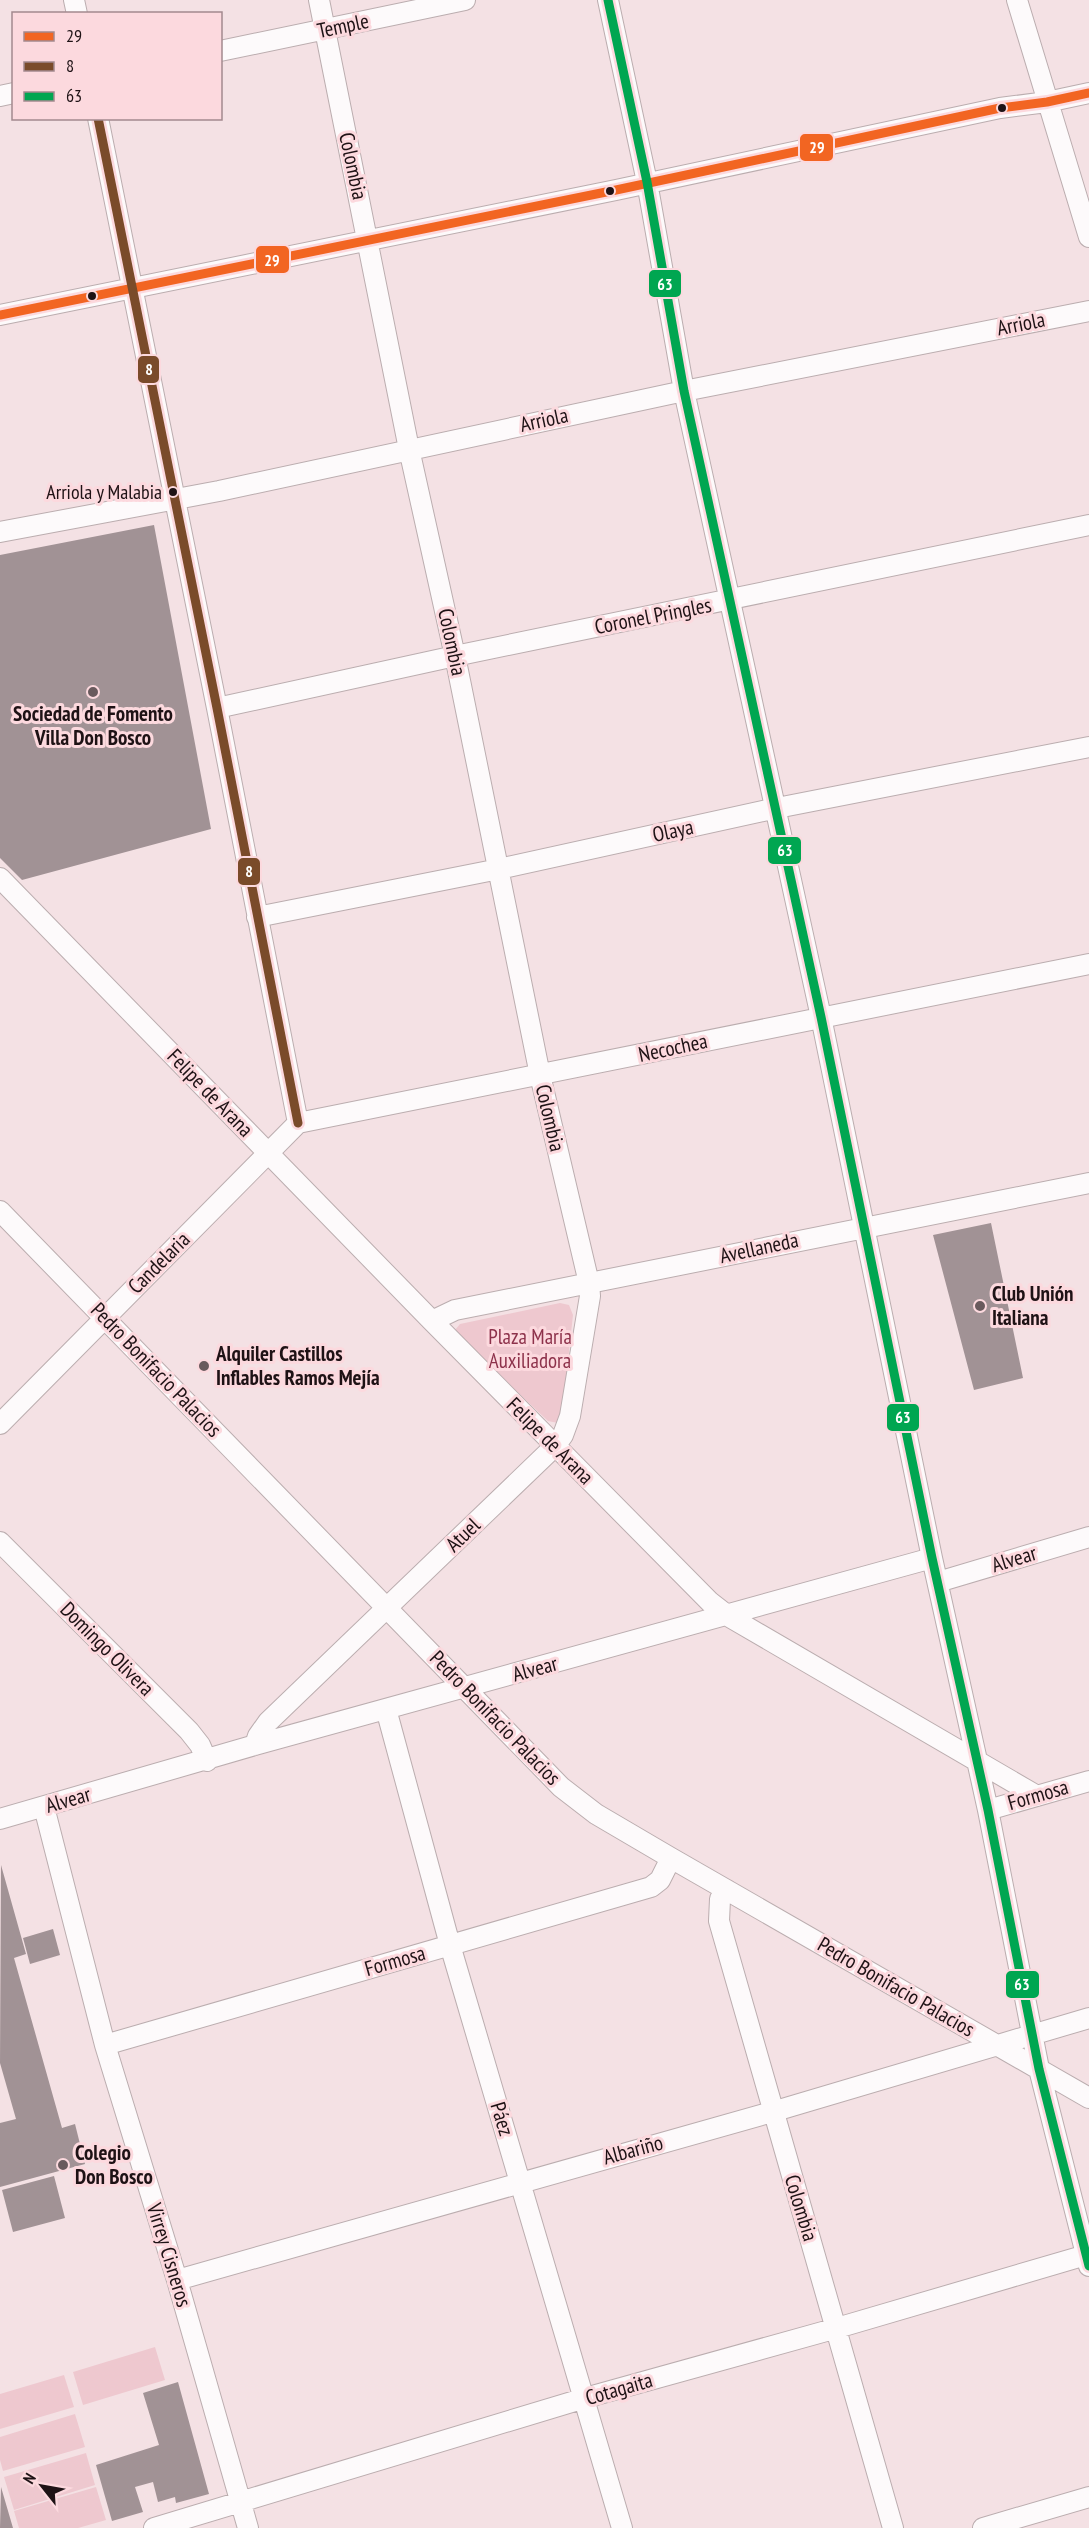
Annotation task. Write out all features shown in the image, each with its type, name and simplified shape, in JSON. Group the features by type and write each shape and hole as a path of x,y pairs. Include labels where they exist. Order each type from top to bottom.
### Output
{"street":[{"name":"Colombia","path":"319,0 409,449 455,656 540,1075 589,1283"},
{"name":"Temple","path":"222,51 465,0"},
{"path":"608,0 647,183 684,391 822,1017 932,1558 988,1810 1032,2036 1087,2260"},
{"path":"1017,0 1089,237"},
{"path":"0,315 647,183 1000,108 1047,102 1089,93"},
{"path":"98,120 218,708 298,1123 270,1154"},
{"name":"Arriola","path":"0,532 176,499 684,391 1089,311"},
{"name":"Coronel Pringles","path":"218,708 455,656 1089,525"},
{"name":"Olaya","path":"257,917 499,869 777,808 1089,747"},
{"name":"Felipe de Arana","path":"0,878 710,1602 728,1616 1037,1796"},
{"name":"Necochea","path":"298,1123 1089,964"},
{"name":"Candelaria","path":"0,1424 104,1317 270,1154"},
{"name":"Avellaneda","path":"432,1321 454,1310 1089,1182"},
{"name":"Pedro Bonifacio Palacios","path":"0,1211 561,1786 596,1814 1089,2098"},
{"name":"Atuel","path":"255,1745 258,1736 268,1722 555,1446 563,1435 570,1416 590,1296 589,1283"},
{"name":"Alvear","path":"938,1582 1089,1537"},
{"name":"Domingo Olivera","path":"0,1542 189,1731 200,1745 207,1761"},
{"name":"Alvear","path":"0,1818 932,1558"},
{"name":"Páez","path":"386,1709 450,1945 622,2528"},
{"name":"Formosa","path":"988,1810 1089,1780"},
{"name":"Virrey Cisneros","path":"44,1807 105,2045 177,2280 248,2528"},
{"name":"Formosa","path":"105,2045 651,1887 660,1880 671,1858"},
{"name":"Colombia","path":"727,1890 720,1899 719,1921 893,2528"},
{"name":"Albariño","path":"177,2280 521,2181 772,2112 1089,2018"},
{"name":"Cotagaita","path":"154,2528 585,2398 1087,2260"},
{"path":"983,2528 1089,2497"}],"green space":[{"name":"Plaza María Auxiliadora","path":"560,1303 569,1305 573,1315 562,1415 558,1423 548,1421 459,1337 455,1330 460,1324"},
{"path":"155,2347 165,2380 83,2405 73,2372"},
{"path":"64,2375 74,2407 0,2429 0,2394"},
{"path":"75,2414 85,2447 3,2471 0,2460 0,2437"},
{"path":"86,2453 95,2485 14,2510 4,2477"},
{"path":"96,2487 106,2520 78,2528 19,2528 14,2511"}],"building":[{"name":"Sociedad de Fomento Villa Don Bosco","path":"154,525 211,829 22,880 0,858 0,555"},
{"name":"Club Unión Italiana","path":"991,1223 1023,1378 974,1390 933,1235"},
{"name":"Colegio Don Bosco","path":"1,1865 26,1954 14,1958 62,2128 75,2124 85,2164 0,2187 0,2123 16,2119 0,2063"},
{"path":"53,1929 60,1955 30,1964 23,1938"},
{"name":"Colegio Don Bosco","path":"54,2176 65,2218 13,2232 2,2190"},
{"path":"178,2382 209,2494 176,2503 175,2497 158,2502 153,2482 135,2487 143,2512 112,2521 96,2465 159,2445 143,2393"},
{"path":"1,2487 13,2528 0,2528"}],"transit line":[{"name":"63","path":"608,0 647,182 684,391 821,1017 932,1558 988,1810 1039,2069 1089,2266"},
{"name":"29","path":"0,315 616,190 1000,108 1047,102 1089,93"},
{"name":"8","path":"98,120 298,1123"}],"place":[{"name":"Arriola y Malabia","path":"173,492"},
{"name":"Sociedad de Fomento Villa Don Bosco","path":"93,692"},
{"name":"Club Unión Italiana","path":"980,1306"},
{"name":"Alquiler Castillos Inflables Ramos Mejía","path":"204,1366"},
{"name":"Colegio Don Bosco","path":"63,2165"}]}
